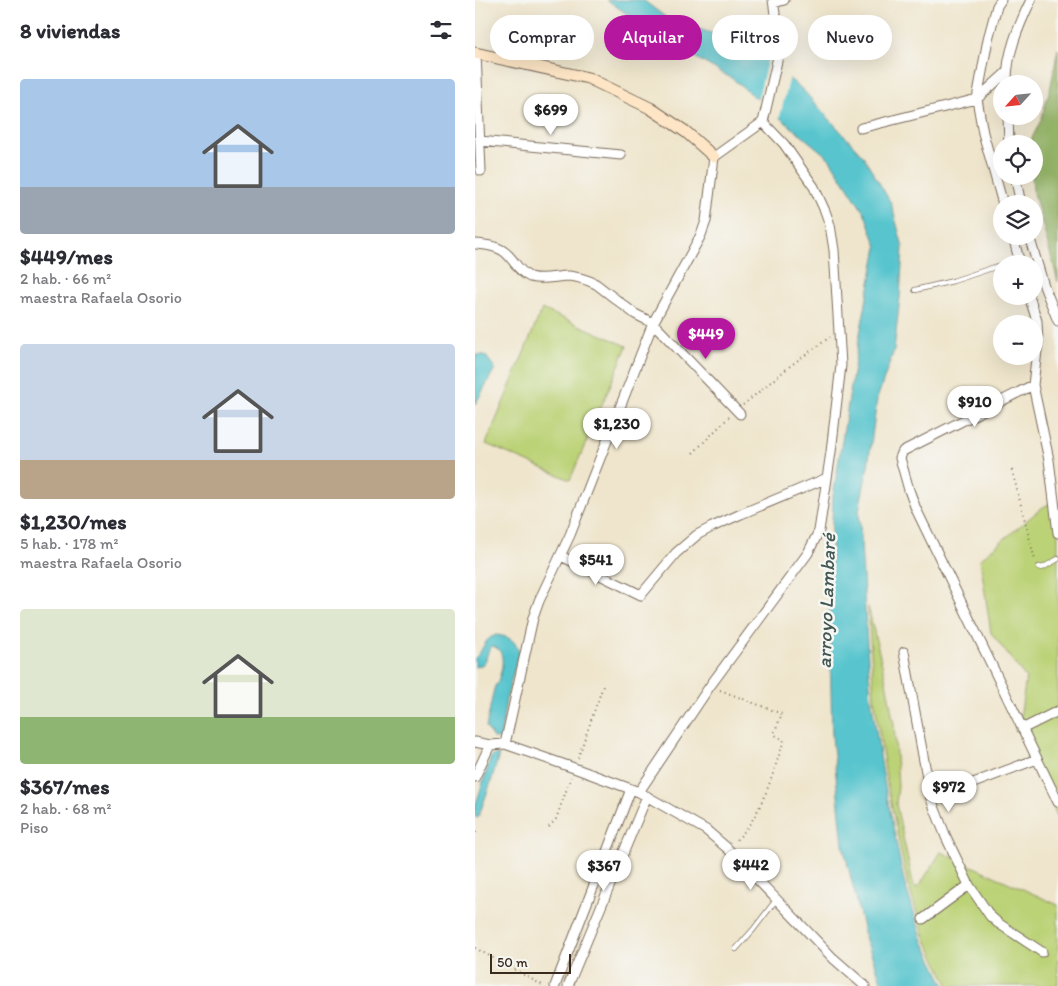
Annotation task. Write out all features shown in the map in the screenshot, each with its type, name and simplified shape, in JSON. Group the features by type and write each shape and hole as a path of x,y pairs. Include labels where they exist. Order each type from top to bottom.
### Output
{"street":[{"path":"505,744 533,618 570,535 653,323 701,235 706,221 714,157 763,119 780,48 774,2 784,0"},
{"path":"1000,195 983,133 977,99 988,39 997,6 1001,0"},
{"path":"861,128 977,99 1007,72 1013,46 1031,0"},
{"path":"481,171 476,53 588,78 650,108 686,132 714,157"},
{"path":"555,986 639,793 710,686 808,553 819,531 833,443 841,364 834,250 830,225 814,186 784,144 763,119"},
{"path":"480,141 621,155"},
{"path":"475,244 490,245 507,253 527,276 547,279 570,276 589,280 596,284 635,314 653,323 738,412"},
{"path":"1032,245 1044,286 1058,321"},
{"path":"1032,305 1037,322 1038,342 1033,385 1049,460 1058,533"},
{"path":"1033,385 903,451 900,458 909,490 917,509 1058,802"},
{"path":"561,556 641,595 676,553 697,535 741,514 827,478"},
{"path":"903,652 931,799 946,837 969,885 990,916 1042,952"},
{"path":"1022,729 1058,711"},
{"path":"475,742 505,744 574,768 639,793 706,830 727,848 833,958 865,986"},
{"path":"475,778 490,744"},
{"path":"931,799 1037,759"},
{"path":"568,986 639,793"},
{"path":"923,919 969,885"}],"lane":[{"path":"915,290 953,281 993,268"},
{"path":"1039,567 1042,568 1058,559"},
{"path":"736,949 776,900"}],"path":[{"path":"693,453 791,366 840,330"},
{"path":"1012,470 1039,567"},
{"path":"549,827 556,819 603,686"},
{"path":"710,686 783,714 774,734 784,740 754,819 727,848"},
{"path":"475,835 476,829"},
{"path":"475,948 544,986"}],"green space":[{"path":"1058,49 1058,282 1043,227 1043,195 1034,195 1033,185 1043,185 1043,135 1034,135 1038,125 1043,125 1043,113"},
{"path":"542,309 627,346 570,480 486,444"},
{"path":"1058,500 1058,818 1018,731 1026,678 991,633 980,559 1043,507"},
{"path":"868,607 886,681 894,725 898,786 896,804 914,888 920,885 941,852 1058,905 1058,986 949,986 925,938 907,881 887,783 874,698"}],"water":[{"path":"607,0 643,0 663,15 629,15"},
{"path":"702,30 712,33 712,60 766,60 803,90 864,157 891,203 903,247 894,350 877,399 868,466 859,510 871,698 884,781 904,881 923,941 945,986 883,986 866,940 843,845 832,736 829,603 833,496 857,349 877,247 865,214 829,158 733,79 700,60 702,60"},
{"path":"475,355 485,355 495,368 475,405"},
{"path":"496,635 511,639 519,651 506,700 500,739 493,738 486,727 494,689 502,669 502,659 499,650 491,646 485,662 475,667 475,658 488,639"},
{"path":"499,755 478,818 475,817 475,807 491,757"}],"pier":[{"path":"768,60 770,60 790,76 779,120 757,102"}],"water label":[{"name":"arroyo Lambaré","path":"826,601"}]}
